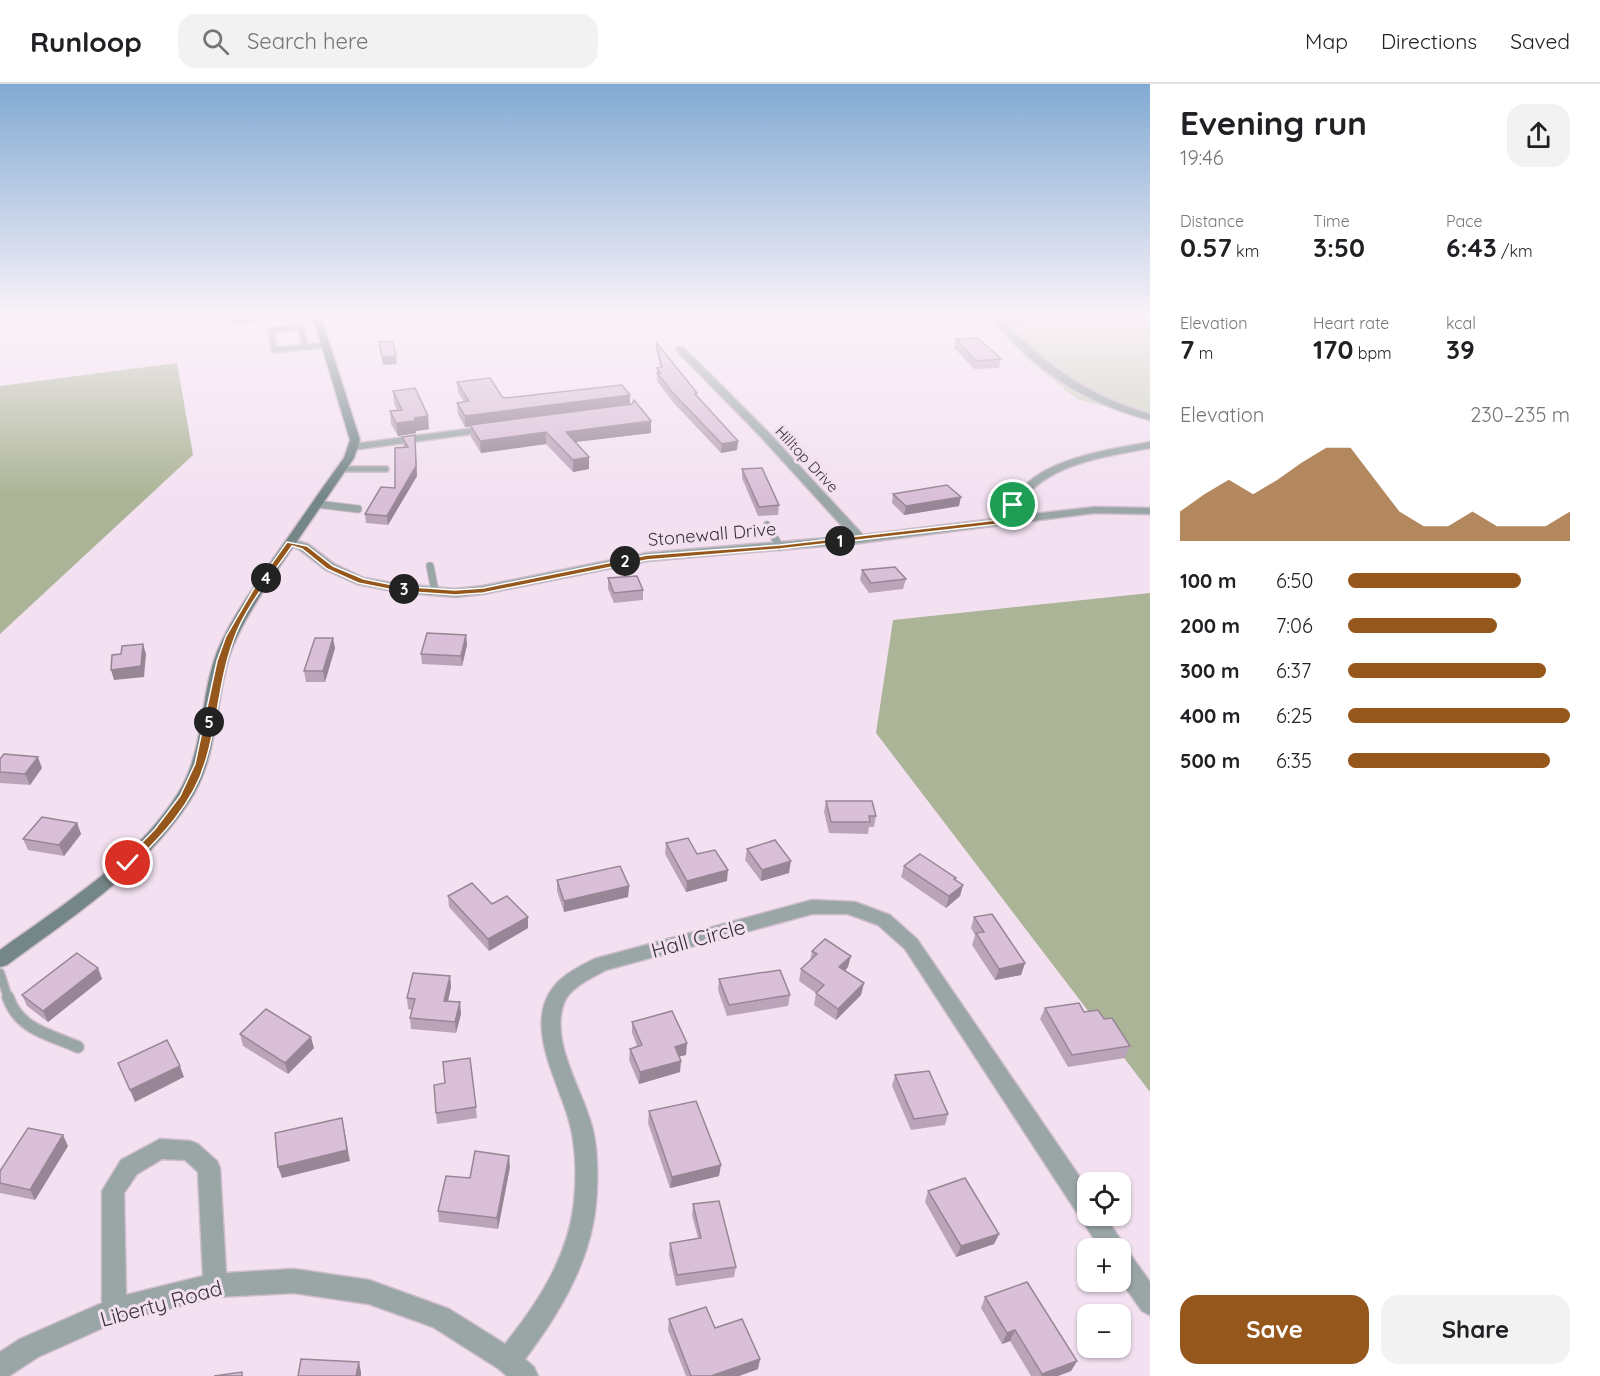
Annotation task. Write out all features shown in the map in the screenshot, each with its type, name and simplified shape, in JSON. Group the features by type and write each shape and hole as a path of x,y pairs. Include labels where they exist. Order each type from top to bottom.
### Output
{"street":[{"path":"0,960 79,903 128,863 159,832 184,797 200,764 222,661 231,636 258,590 350,458 355,440 335,377"},
{"name":"Hilltop Drive","path":"708,377 766,436 860,539"},
{"path":"1060,377 1067,384 1107,404 1150,417"},
{"path":"353,447 501,427"},
{"path":"1008,520 1013,505 1023,491 1039,478 1059,469 1123,450 1150,445"},
{"name":"Stonewall Drive","path":"290,543 304,547 330,567 361,581 398,588 455,593 483,590 647,557 860,539 1095,510 1150,512"},
{"name":"Hall Circle","path":"517,1368 538,1323 561,1283 577,1242 585,1203 582,1132 549,1027 554,1003 569,981 601,964 812,907 849,907 884,920 911,944 1077,1193"},
{"path":"114,1310 113,1191 129,1167 160,1149 190,1151 208,1168 215,1285"},
{"path":"1131,1275 1150,1303"},
{"name":"Liberty Road","path":"0,1367 29,1348 114,1310 215,1285 294,1281 369,1292 440,1318 517,1368"}],"lane":[{"path":"342,469 386,469"},
{"path":"316,504 358,509"},
{"path":"767,525 780,547"},
{"path":"430,566 435,591"},
{"path":"0,973 10,1005 24,1024 78,1047"}],"green space":[{"path":"67,377 179,377 193,455 0,634 0,386"},
{"path":"1050,377 1150,377 1150,419 1077,399"},
{"path":"1150,593 1150,1092 876,733 893,620"}],"building":[{"path":"660,377 684,377 697,393 695,394 738,441 722,444"},
{"path":"490,378 502,397 506,398 622,385 630,395 465,416 457,403 469,401 457,382"},
{"path":"415,388 428,416 415,418 415,421 396,423 390,411 402,410 393,391"},
{"path":"634,400 651,421 566,432 589,457 573,460 546,432 480,441 470,425 632,404"},
{"path":"415,435 416,466 387,516 365,514 381,487 395,488 395,448 408,447 402,437"},
{"path":"762,468 779,505 759,507 742,469"},
{"path":"947,485 961,497 906,506 893,494"},
{"path":"895,567 906,579 871,583 862,570"},
{"path":"637,576 643,590 614,593 608,578"},
{"path":"427,633 466,635 461,656 421,654"},
{"path":"315,638 333,638 323,671 304,671"},
{"path":"143,644 141,666 111,670 112,655 121,654 122,646"},
{"path":"4,754 38,757 25,774 0,772 0,759"},
{"path":"826,801 872,801 876,816 869,816 870,822 831,822"},
{"path":"42,817 77,823 59,845 23,839"},
{"path":"688,838 697,854 715,850 728,870 687,881 666,843"},
{"path":"775,840 791,861 762,870 747,849"},
{"path":"920,854 963,885 949,896 904,866"},
{"path":"620,866 629,886 564,901 557,880"},
{"path":"472,883 492,904 507,896 528,917 488,939 448,896"},
{"path":"992,914 1025,963 999,969 976,933 984,932 974,917"},
{"path":"825,939 851,956 839,967 864,983 838,1009 816,993 824,985 801,969 817,954 812,951"},
{"path":"77,953 98,968 43,1011 22,995"},
{"path":"780,970 790,995 729,1005 719,979"},
{"path":"413,973 450,976 444,1001 460,1002 455,1022 410,1018 415,999 407,998"},
{"path":"1079,1003 1084,1012 1098,1010 1104,1019 1112,1018 1130,1046 1072,1055 1045,1008"},
{"path":"266,1009 311,1037 285,1063 240,1034"},
{"path":"672,1011 687,1043 675,1047 681,1061 640,1072 630,1049 642,1045 632,1022"},
{"path":"167,1040 180,1066 130,1090 118,1063"},
{"path":"470,1058 476,1107 436,1113 434,1085 445,1083 443,1062"},
{"path":"929,1071 948,1114 914,1119 895,1075"},
{"path":"696,1101 721,1165 672,1177 649,1111"},
{"path":"342,1118 347,1150 278,1167 275,1133"},
{"path":"28,1128 63,1135 30,1190 0,1183 0,1171"},
{"path":"475,1151 509,1156 497,1218 438,1211 446,1176 470,1178"},
{"path":"965,1178 999,1234 961,1246 928,1191"},
{"path":"719,1201 736,1267 677,1275 670,1243 701,1238 693,1204"},
{"path":"1027,1282 1077,1361 1042,1374 1015,1330 1007,1333 985,1297"},
{"path":"706,1307 715,1328 742,1319 760,1359 711,1376 691,1376 669,1319"},
{"path":"301,1359 359,1362 356,1376 298,1376"},
{"path":"242,1372 242,1376 214,1376"}],"route":[{"path":"128,863 159,832 184,797 200,764 222,661 231,636 258,590 290,543 304,547 330,567 361,581 398,588 455,593 483,590 647,557 860,539 1008,520 1013,505"}]}
